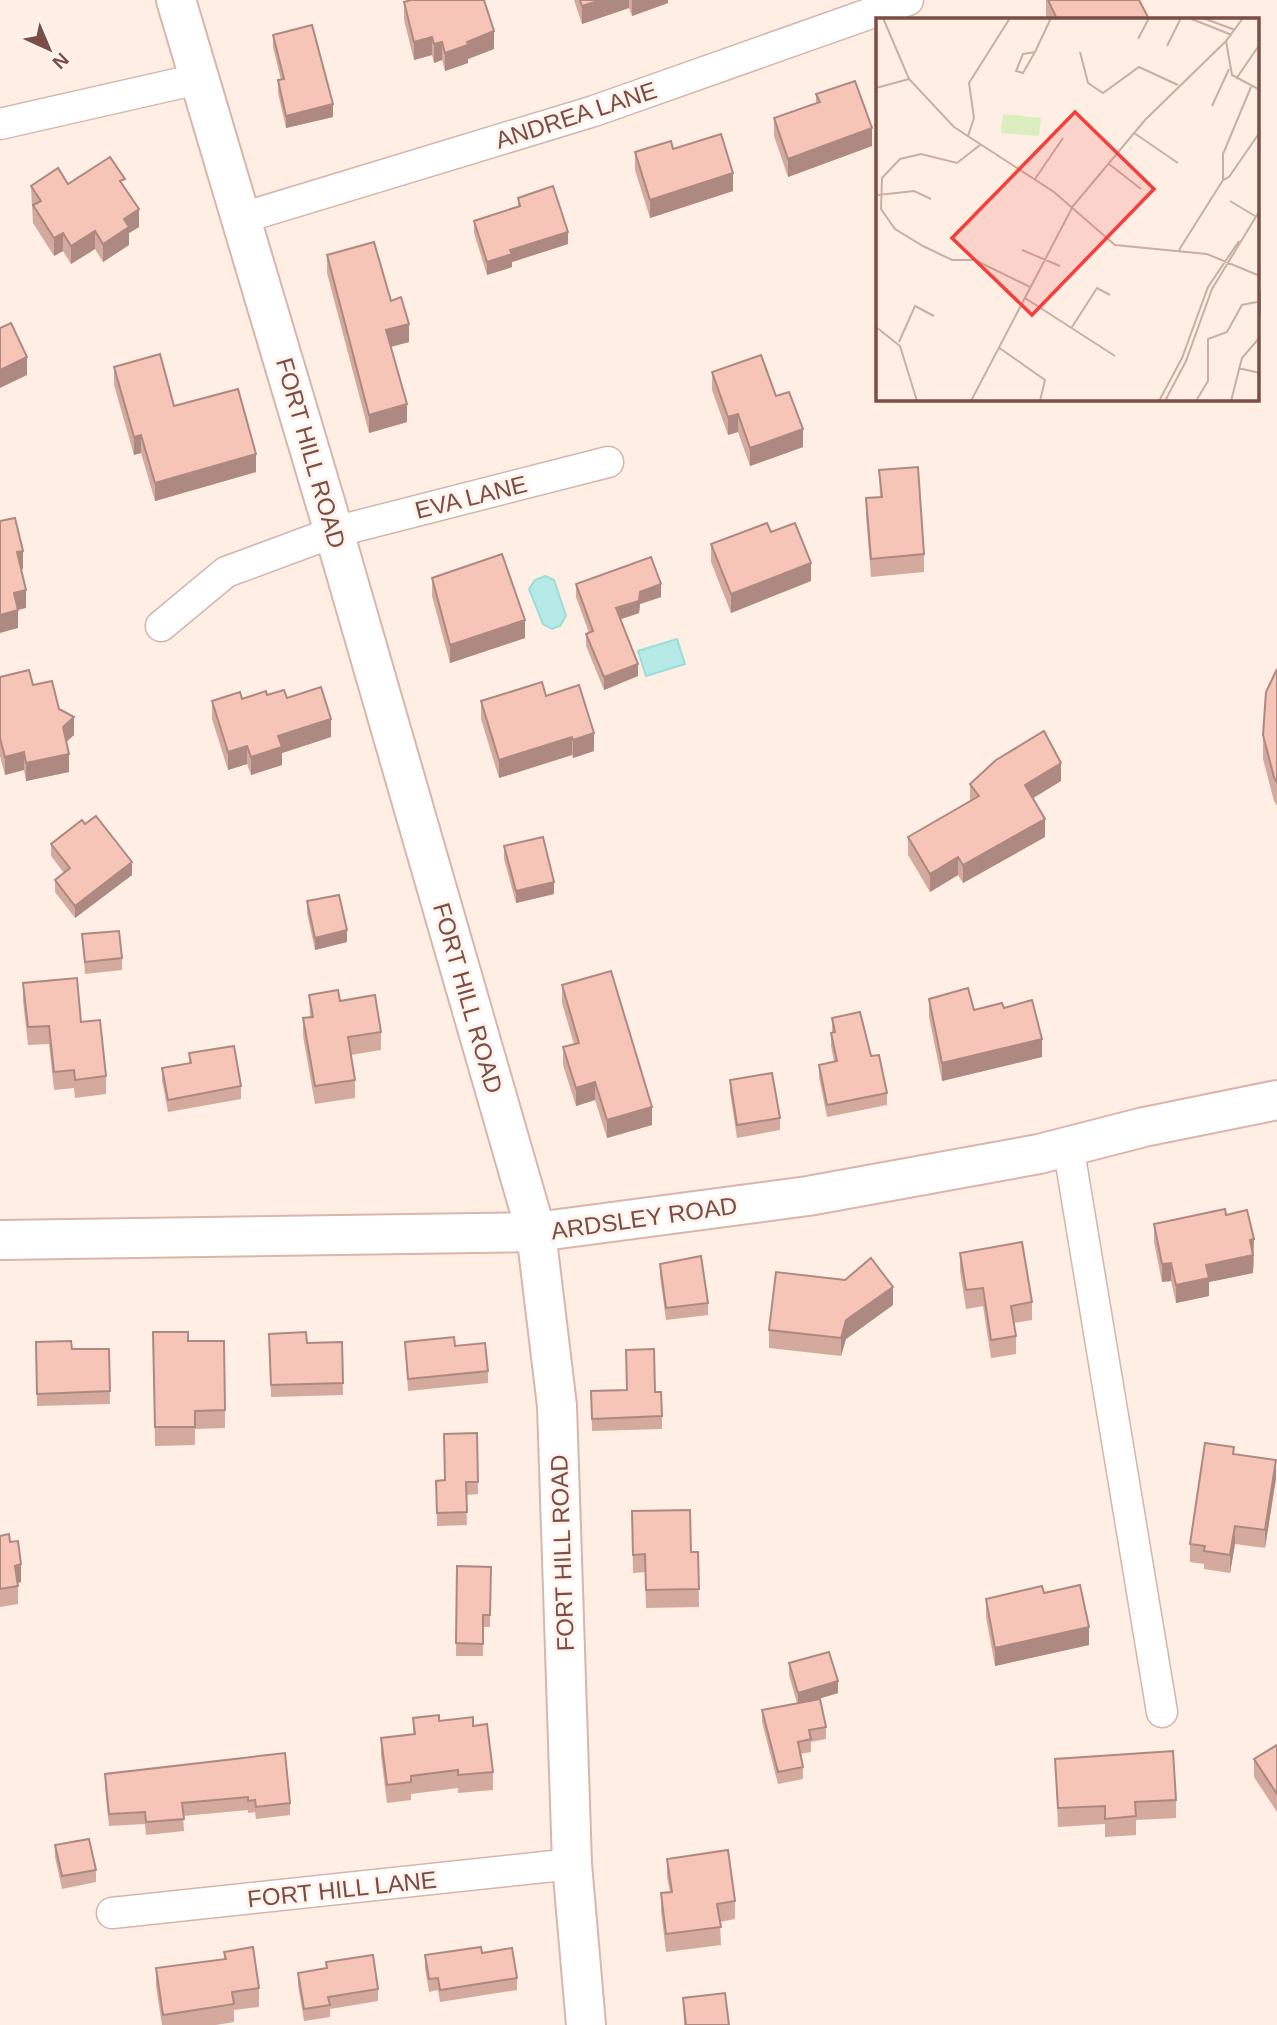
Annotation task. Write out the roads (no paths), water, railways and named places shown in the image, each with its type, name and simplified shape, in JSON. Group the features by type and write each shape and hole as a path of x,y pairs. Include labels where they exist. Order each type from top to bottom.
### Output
{"street":[{"name":"FORT HILL ROAD","path":"176,0 334,532 536,1232 557,1406 572,1864 586,2025"},
{"name":"ANDREA LANE","path":"242,218 594,111 908,0"},
{"path":"0,124 198,79"},
{"name":"EVA LANE","path":"161,626 226,572 334,532 608,462"},
{"name":"ARDSLEY ROAD","path":"0,1240 536,1232 808,1196 1039,1154 1068,1145 1277,1100"},
{"path":"1068,1145 1161,1712"},
{"name":"FORT HILL LANE","path":"112,1913 572,1864"}],"water":[{"path":"545,576 554,580 566,616 560,626 552,629 543,624 529,589 535,580"},
{"path":"677,639 685,664 646,676 638,651"}]}
